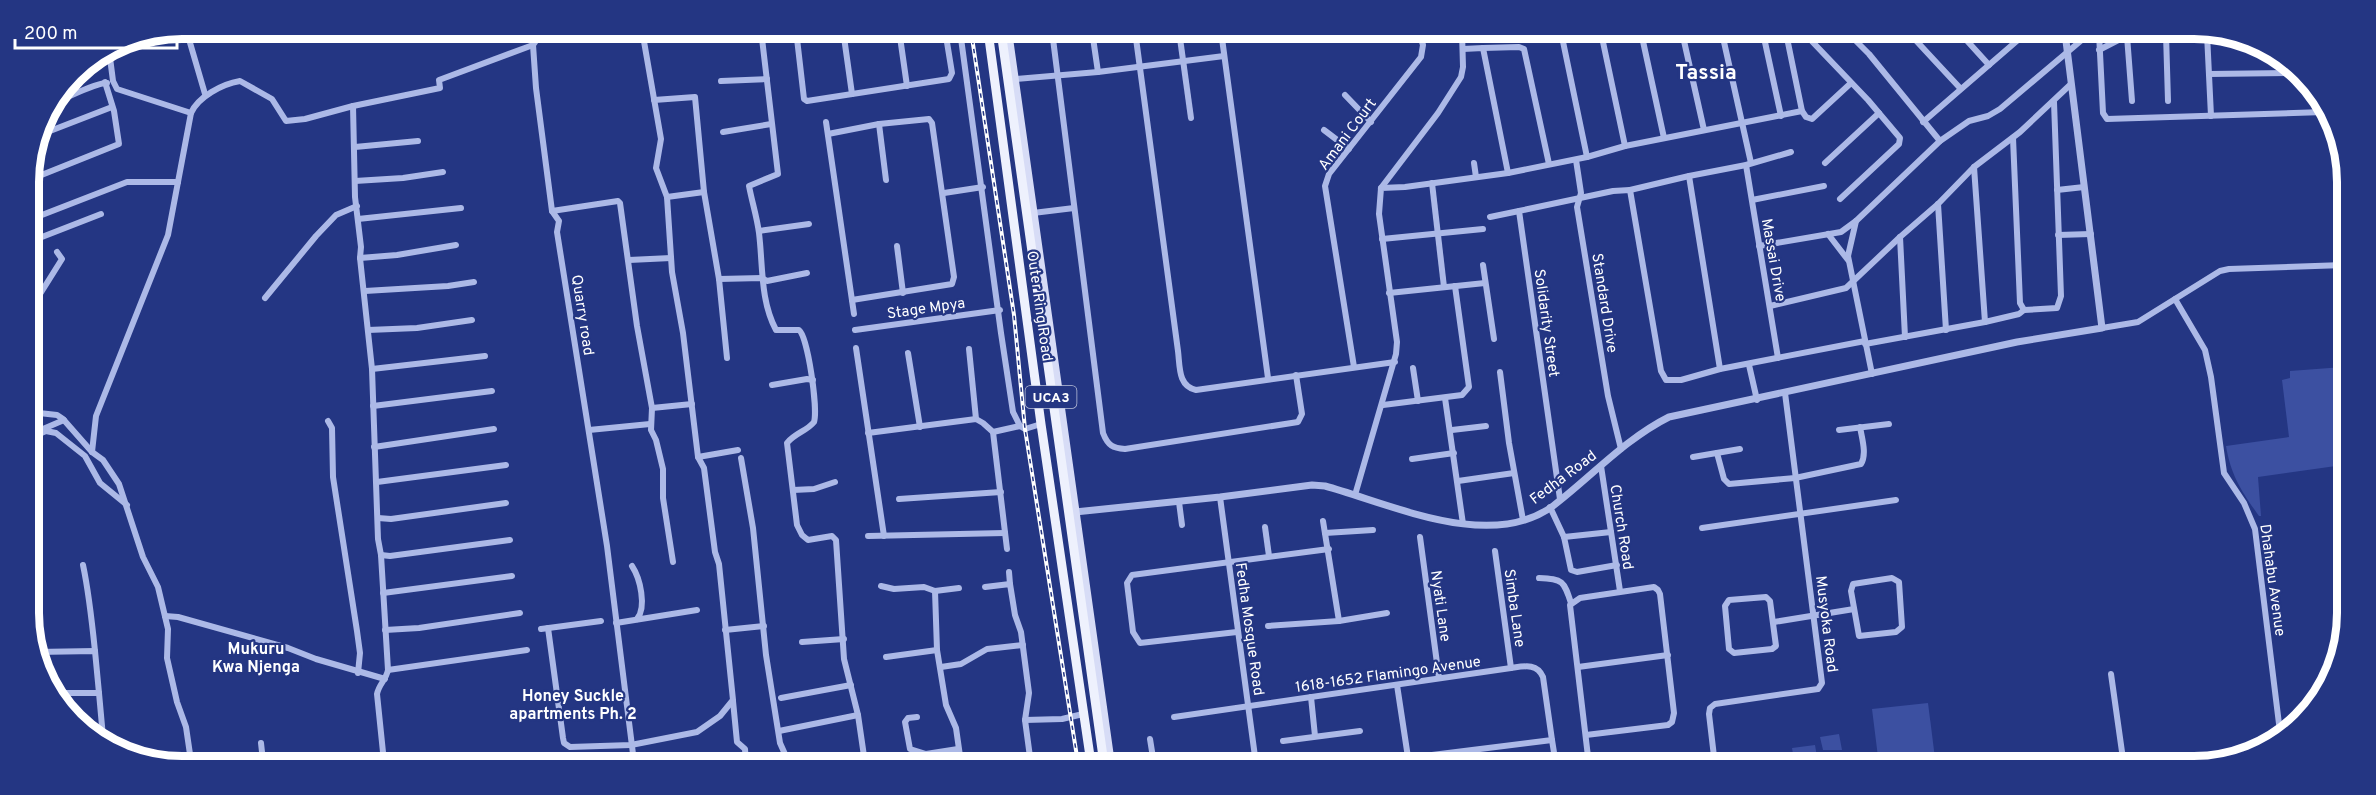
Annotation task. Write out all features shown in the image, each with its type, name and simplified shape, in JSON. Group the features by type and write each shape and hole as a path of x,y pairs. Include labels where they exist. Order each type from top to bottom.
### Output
{"main road":[{"name":"Outer Ring Road","path":"989,39 1041,424 1090,756"},
{"name":"Outer Ring Road","path":"1002,39 1092,659 1103,756"},
{"name":"UCA3","path":"1009,39 1075,512 1092,659 1110,756"}],"street":[{"path":"189,39 205,94"},
{"path":"92,452 96,416 168,235 191,113 195,104 205,94 240,81 272,99 286,121 305,120 353,106 440,88 440,80 533,45 537,39"},
{"path":"644,39 661,139 656,168 667,197 671,258 698,457 704,468 715,552 719,564 737,742 745,749 746,756"},
{"path":"762,39 778,174 748,186 759,231 762,278 774,328 779,331 799,330 803,334 813,380 814,422 808,429 796,434 787,443 797,525 802,535 808,540 832,536 836,540 844,659 858,715 864,756"},
{"path":"797,39 805,100 906,86 951,77 946,39"},
{"path":"844,39 852,94"},
{"path":"900,39 906,86"},
{"path":"961,39 1013,412 1020,426 1026,429 1041,424"},
{"path":"1053,39 1103,433 1110,446 1125,449 1298,422 1302,414 1296,375"},
{"path":"1093,39 1098,72"},
{"path":"1136,39 1182,381 1196,390 1268,378 1395,362"},
{"path":"1180,39 1191,118"},
{"path":"1222,39 1268,378"},
{"name":"Amani Court","path":"1354,367 1325,186 1329,174 1421,57 1422,39"},
{"path":"1355,495 1395,362 1397,342 1379,214 1381,188 1438,113 1461,77 1462,39"},
{"path":"1562,39 1587,157"},
{"path":"1643,39 1664,138"},
{"path":"1684,39 1704,130"},
{"name":"Massai Drive","path":"1723,39 1741,123 1778,358"},
{"path":"1764,39 1781,116"},
{"path":"1787,39 1802,111 1806,117 1812,119 1851,83"},
{"path":"1810,39 1900,137 1900,143 1840,199"},
{"path":"1854,39 1940,141"},
{"path":"1915,39 1960,88"},
{"path":"1965,39 1989,65"},
{"path":"2066,39 2102,328 2138,322 2204,279 2229,269 2337,265"},
{"path":"1760,246 1841,232 1856,221 1940,141 1969,120 1988,116 2000,108 2082,39"},
{"path":"2099,39 2103,113 2107,119 2318,112"},
{"path":"2099,50 2121,39"},
{"path":"2129,39 2132,102"},
{"path":"2166,39 2168,101"},
{"path":"1923,122 2018,40"},
{"path":"2207,40 2211,116"},
{"path":"1603,42 1624,146"},
{"name":"Quarry road","path":"533,45 536,88 552,211 559,221 557,232 615,609 633,756"},
{"path":"1463,49 1520,47 1524,49 1549,164"},
{"path":"1483,48 1508,173"},
{"path":"1015,79 1140,68 1224,56"},
{"path":"110,59 113,81 117,89 191,113"},
{"path":"2209,74 2286,73"},
{"path":"721,81 767,79"},
{"path":"68,97 105,82 110,84 113,81"},
{"path":"39,176 119,144 105,82"},
{"path":"1770,306 1846,288 1938,204 1974,167 2013,138 2071,84"},
{"path":"1345,95 1371,122"},
{"path":"654,100 695,97 704,192 719,279 727,358"},
{"path":"1630,190 1663,377 1673,381 1778,358 1946,330 2019,314 2024,310 2057,308 2059,306 2058,235 2054,102"},
{"path":"353,106 360,258 372,369 374,447 388,670 376,694 383,756"},
{"path":"49,132 112,107"},
{"path":"1381,188 1508,173 1587,157 1624,146 1802,111"},
{"path":"1825,163 1879,113"},
{"path":"828,134 879,124 929,119 932,123 944,193 954,281 949,286 852,300"},
{"path":"826,122 854,314"},
{"path":"723,132 771,124"},
{"path":"879,124 886,180"},
{"path":"1324,130 1349,149"},
{"path":"2013,138 2020,303 2024,310"},
{"path":"355,147 418,141"},
{"path":"1490,217 1613,191 1630,190 1748,164 1791,152"},
{"name":"Standard Drive","path":"1576,159 1581,193 1577,207 1608,396 1621,449"},
{"path":"1474,163 1476,177"},
{"path":"1974,167 1985,322"},
{"path":"355,181 403,178 443,172"},
{"path":"1689,176 1720,369"},
{"path":"39,216 127,182 178,182"},
{"path":"1432,183 1444,287"},
{"path":"1752,200 1824,186"},
{"path":"944,193 982,187"},
{"path":"2057,190 2084,187"},
{"path":"667,197 704,192"},
{"path":"552,211 619,201 637,326 652,408 650,424 663,469 663,498 673,562"},
{"path":"1938,204 1946,330"},
{"path":"265,298 336,214 357,206"},
{"path":"1033,213 1074,207"},
{"path":"358,219 460,208"},
{"name":"Solidarity Street","path":"1518,211 1560,500"},
{"path":"39,238 101,214"},
{"path":"1856,221 1849,247 1849,261 1872,374"},
{"path":"759,231 809,224"},
{"path":"1382,239 1484,229"},
{"path":"1828,234 1849,261"},
{"path":"2058,235 2091,234"},
{"path":"1900,237 1905,337"},
{"path":"360,258 397,255 456,245"},
{"path":"897,246 903,293"},
{"path":"39,296 62,259 57,252"},
{"path":"629,260 671,258"},
{"path":"1483,265 1494,339"},
{"path":"719,279 762,278 767,281 807,273"},
{"path":"365,291 448,286 474,282"},
{"path":"1389,293 1485,283"},
{"path":"1383,405 1462,395 1469,387 1455,286"},
{"name":"Dhahabu Avenue","path":"2175,299 2205,350 2224,472 2244,503 2255,530 2279,727"},
{"name":"Stage Mpya","path":"855,330 1000,310"},
{"path":"368,330 417,328 472,320"},
{"name":"Fedha Road","path":"1075,512 1179,502 1312,485 1355,495 1438,520 1463,524 1496,525 1523,520 1550,507 1645,430 1669,417 1757,400 2054,334 2102,328"},
{"path":"856,348 884,536"},
{"path":"969,349 976,419"},
{"path":"908,353 920,427"},
{"path":"372,369 485,356"},
{"path":"1749,365 1757,400"},
{"path":"1413,368 1418,401"},
{"path":"1500,372 1523,520"},
{"path":"772,385 813,380"},
{"path":"373,406 492,391"},
{"name":"Musyoka Road","path":"1714,756 1709,714 1710,708 1715,704 1814,689 1822,683 1785,393"},
{"path":"1445,398 1452,430 1463,524"},
{"path":"652,408 692,404"},
{"path":"39,413 57,415 64,420 111,470 128,505 143,557 158,587 168,629 167,658 177,702 186,727 190,756"},
{"path":"868,433 976,419 983,423 993,432 1007,549"},
{"path":"39,432 64,420"},
{"path":"328,421 332,428 333,477 360,653 358,673"},
{"path":"589,430 650,424"},
{"path":"1839,430 1889,424"},
{"path":"993,432 1020,426"},
{"path":"1452,430 1486,426"},
{"path":"1717,453 1722,474 1729,484 1795,477 1861,464 1864,460 1864,452 1860,428"},
{"path":"374,447 494,429"},
{"path":"39,433 46,431 57,433 85,456 100,483 128,505"},
{"path":"1693,457 1740,449"},
{"path":"698,457 738,450"},
{"path":"1412,459 1454,453"},
{"path":"741,458 753,528 766,655 780,743 786,756"},
{"path":"377,482 506,465"},
{"name":"Church Road","path":"1600,466 1620,591"},
{"path":"1458,481 1514,473"},
{"path":"793,490 814,489 835,482"},
{"path":"899,499 1001,492"},
{"name":"Fedha Mosque Road","path":"1220,497 1255,756"},
{"path":"1702,528 1896,500"},
{"path":"378,518 391,519 506,502"},
{"path":"1179,502 1182,525"},
{"path":"1550,507 1564,537 1571,570 1565,584 1571,603 1587,756"},
{"path":"1323,521 1339,621"},
{"path":"1265,527 1269,556"},
{"path":"1325,533 1373,530"},
{"path":"1564,537 1611,532"},
{"path":"868,536 1005,533"},
{"name":"Nyati Lane","path":"1419,537 1438,678"},
{"path":"381,555 390,556 510,540"},
{"path":"1237,632 1140,643 1133,632 1127,583 1132,574 1329,549"},
{"name":"Simba Lane","path":"1495,550 1511,668"},
{"path":"83,565 88,584 88,606 103,731"},
{"path":"1571,570 1577,572 1617,565"},
{"path":"632,566 636,572 642,608 637,620"},
{"path":"1009,572 1014,611 1020,626 1029,693 1025,720 1030,756"},
{"path":"383,593 512,576"},
{"path":"1539,578 1556,579 1565,584"},
{"path":"1892,578 1898,580 1903,623 1900,630 1859,636 1854,609 1851,591 1853,584 1892,578"},
{"path":"985,587 1010,584"},
{"path":"881,586 894,589 924,587 935,591 959,588"},
{"path":"1571,603 1580,598 1620,591 1650,587 1659,590 1668,655 1674,713 1672,722 1668,725 1586,735"},
{"path":"935,591 937,650 946,705 956,728 960,756"},
{"path":"1766,597 1770,601 1774,621 1776,644 1774,649 1737,654 1730,651 1725,606 1729,600 1766,597"},
{"path":"616,623 697,609"},
{"path":"1774,621 1854,609"},
{"path":"385,630 419,628 520,613"},
{"path":"1268,626 1339,621 1386,613"},
{"path":"165,616 178,617 288,648 358,673 385,679"},
{"path":"601,621 544,629 564,743 570,747 631,745 697,732 720,716 733,700"},
{"path":"725,630 764,626"},
{"path":"802,642 844,639"},
{"path":"941,667 961,664 987,649 1023,645"},
{"path":"388,670 527,650"},
{"path":"885,657 937,650"},
{"path":"45,652 95,651"},
{"path":"1578,667 1668,655"},
{"name":"1618-1652 Flamingo Avenue","path":"1174,717 1531,666 1541,672 1543,677 1552,740"},
{"path":"2110,674 2122,756"},
{"path":"781,698 851,685"},
{"path":"1397,685 1407,756"},
{"path":"64,693 99,693"},
{"path":"1311,697 1315,736"},
{"path":"1025,720 1062,719 1083,714"},
{"path":"779,731 858,715"},
{"path":"916,717 908,718 905,722 910,748 926,754 958,748"},
{"path":"1283,741 1360,731"},
{"path":"1150,740 1153,756"},
{"path":"1432,755 1552,740 1555,756"},
{"path":"261,743 262,756"}],"shaded area":[{"path":"2337,367 2337,466 2258,477 2261,516 2259,516 2238,483 2226,446 2289,437 2282,380 2290,378 2290,371"},
{"path":"1928,703 1935,756 1878,756 1872,709"},
{"path":"1839,734 1842,750 1823,750 1820,737"},
{"path":"1815,745 1817,756 1793,756 1792,748"}],"railway":[{"path":"972,39 1014,315 1025,429 1077,756"}],"district":[{"name":"Tassia","path":"1706,72"},
{"name":"Mukuru Kwa Njenga","path":"256,657"},
{"name":"Honey Suckle apartments Ph. 2","path":"573,704"}]}
